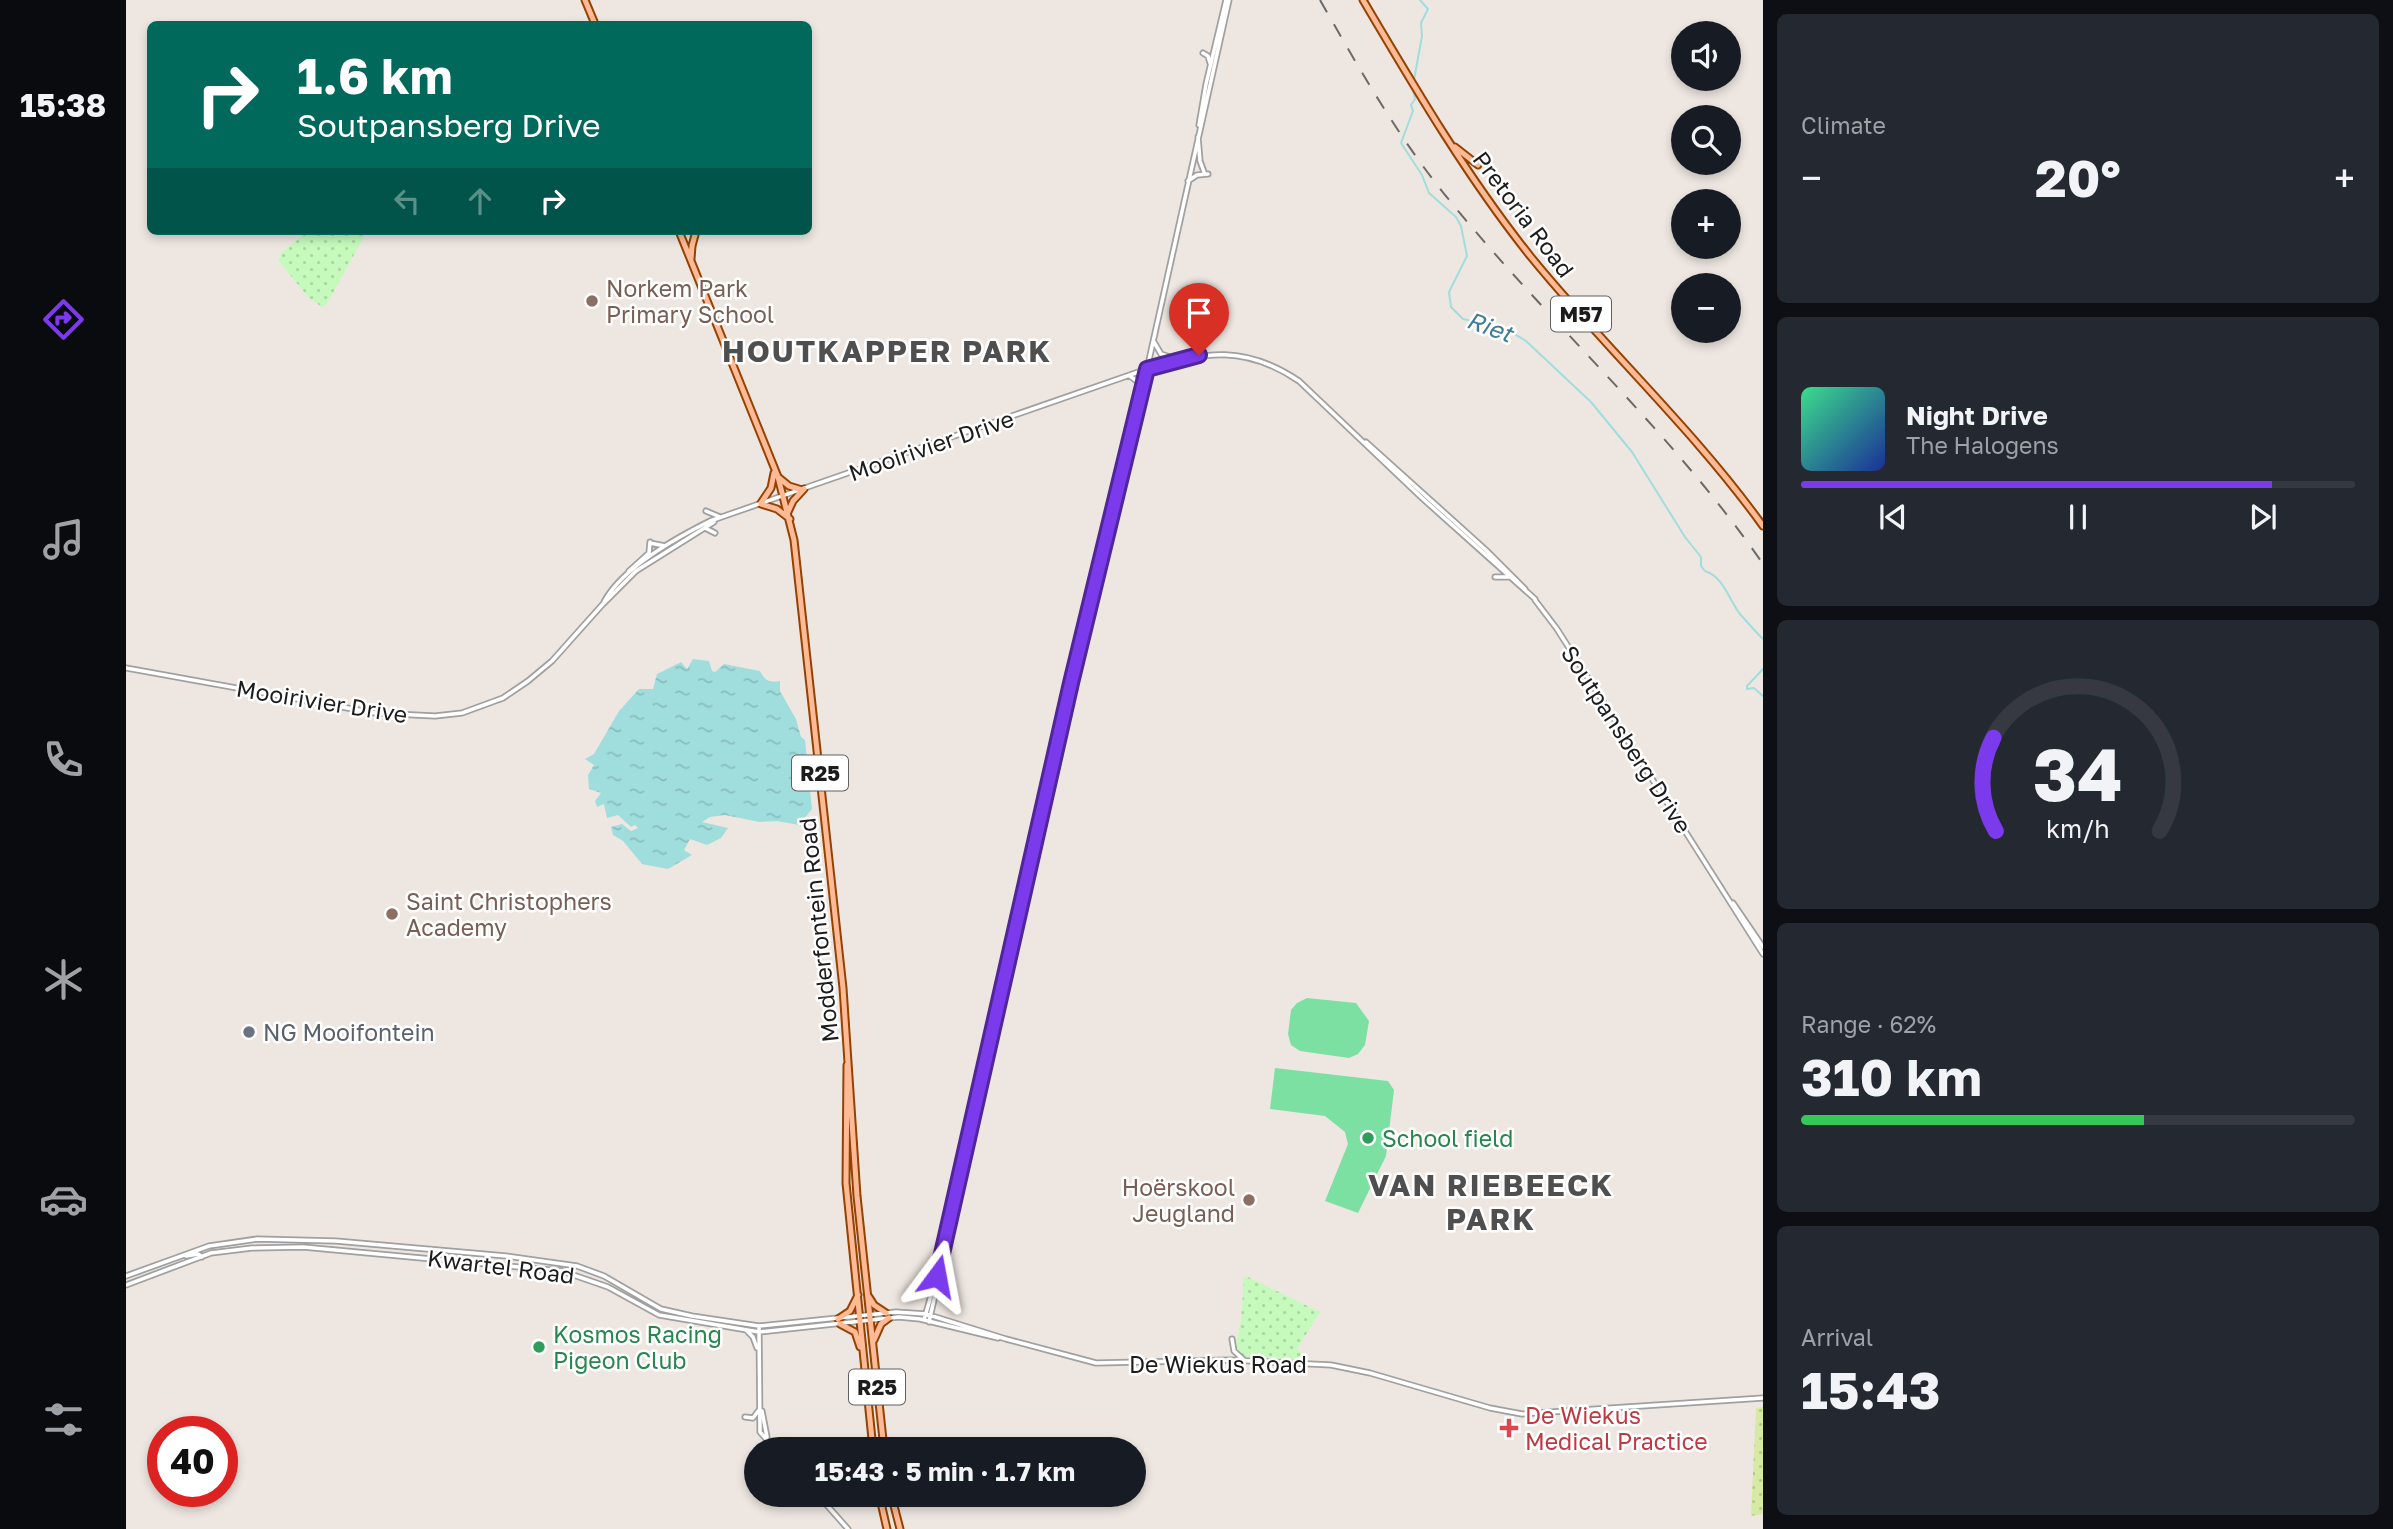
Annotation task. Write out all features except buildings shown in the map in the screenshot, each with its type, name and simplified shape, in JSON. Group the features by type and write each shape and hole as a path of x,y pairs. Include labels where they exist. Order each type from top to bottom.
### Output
{"main road":[{"path":"585,0 594,21"},
{"name":"Pretoria Road","path":"1363,0 1470,175 1534,260 1686,432 1763,524"},
{"path":"1450,142 1477,165 1470,175"},
{"name":"Modderfontein Road","path":"681,235 778,477 789,515 799,575 843,988 855,1174 883,1437"},
{"path":"692,263 695,235"},
{"path":"775,470 771,488 761,503 789,515 793,501 803,489 789,486 778,477"},
{"name":"Modderfontein Road","path":"848,1061 845,1161 872,1437"},
{"path":"858,1294 852,1308 839,1321 852,1329 859,1338 868,1398"},
{"path":"867,1294 874,1305 888,1315 878,1330 873,1348"},
{"path":"882,1507 887,1529"},
{"path":"894,1507 900,1529"}],"street":[{"path":"1199,127 1227,0"},
{"path":"926,1321 1154,340 1227,0"},
{"path":"1203,53 1208,56 1211,65"},
{"path":"1188,181 1206,173 1200,164 1198,135"},
{"path":"1154,340 1161,354 1178,359"},
{"name":"Soutpansberg Drive","path":"1147,369 1204,354 1231,354 1276,367 1299,381 1535,599"},
{"name":"Mooirivier Drive","path":"126,668 369,712 411,716 449,715 485,706 503,698 552,662 619,583 638,566 666,546 702,527 761,503 1147,369"},
{"path":"1130,376 1138,380 1143,387"},
{"name":"Soutpansberg Drive","path":"1394,469 1486,550 1535,599 1557,629 1763,954"},
{"path":"715,533 702,527 706,512 722,518"},
{"name":"Mooirivier Drive","path":"604,602 636,571 702,527"},
{"path":"619,583 649,553 650,543 666,546"},
{"path":"1495,577 1504,576 1513,580"},
{"path":"928,1315 1086,627"},
{"path":"1059,711 1063,718"},
{"name":"Soutpansberg Drive","path":"1718,881 1763,947"},
{"path":"304,1239 314,1247"},
{"name":"Kwartel Road","path":"126,1276 209,1246 238,1241 304,1239 559,1263 586,1269 661,1309 760,1326 870,1318"},
{"path":"238,1241 251,1248"},
{"path":"364,1243 376,1252"},
{"name":"Kwartel Road","path":"126,1285 217,1252 251,1248 314,1247 573,1273 606,1286 659,1315 759,1332 839,1321"},
{"path":"409,1248 419,1256"},
{"path":"181,1256 196,1254 202,1257"},
{"path":"476,1254 476,1262"},
{"path":"522,1258 531,1267"},
{"path":"559,1263 573,1273"},
{"path":"606,1286 610,1280"},
{"name":"De Wiekus Road","path":"888,1315 1006,1339"},
{"name":"De Wiekus Road","path":"870,1318 928,1315 1076,1358 1110,1364 1246,1361 1314,1363 1351,1369 1490,1408 1522,1414 1763,1398"},
{"path":"760,1326 760,1432 764,1437"},
{"path":"746,1330 753,1337 758,1354"},
{"path":"758,1345 763,1336 771,1332"},
{"path":"1232,1339 1234,1351 1246,1361"},
{"path":"745,1417 756,1417 760,1402"},
{"path":"760,1402 768,1437"},
{"path":"829,1507 848,1529"}],"green space":[{"path":"303,235 365,235 327,304 322,307 308,297 278,260 281,253"},
{"path":"1307,998 1356,1003 1369,1021 1365,1045 1358,1054 1349,1058 1300,1051 1291,1045 1288,1034 1291,1010"},
{"name":"School field","path":"1275,1068 1388,1081 1394,1090 1386,1156 1358,1213 1325,1201 1348,1144 1345,1132 1325,1116 1270,1109"},
{"path":"1244,1277 1320,1312 1297,1349 1302,1355 1300,1359 1246,1359 1238,1353 1236,1344 1241,1320"},
{"path":"1763,1407 1763,1514 1751,1516 1756,1408"}],"water":[{"path":"693,659 709,661 712,671 715,672 724,664 760,671 768,681 780,681 780,691 796,719 801,737 805,740 812,809 799,825 777,821 759,822 725,815 710,817 702,822 728,828 721,838 707,845 690,839 684,850 692,855 668,869 642,864 623,841 613,835 611,827 622,824 631,831 638,828 635,825 631,827 618,815 607,818 604,804 597,807 595,801 601,793 589,789 588,775 594,765 585,759 594,754 619,711 639,689 653,689 657,674 681,662 687,669"}],"waterway":[{"name":"Riet","path":"1414,80 1422,36 1421,23 1428,9 1420,0"},
{"name":"Riet","path":"1413,89 1413,111 1401,143 1422,175 1429,193 1456,217 1461,226 1467,256 1449,292 1451,307 1463,319 1506,329 1526,341 1591,402 1632,452 1685,537 1701,557 1701,566 1717,578 1740,614 1763,639"},
{"name":"Riet","path":"1763,669 1747,686 1747,689 1754,688 1763,696"}],"railway":[{"path":"1320,0 1381,104 1431,177 1489,247 1690,469 1763,564"}],"place":[{"name":"Norkem Park Primary School","path":"592,301"},
{"name":"Saint Christophers Academy","path":"392,914"},
{"name":"NG Mooifontein","path":"249,1032"},
{"name":"School field","path":"1368,1138"},
{"name":"Hoërskool Jeugland","path":"1249,1200"},
{"name":"Kosmos Racing Pigeon Club","path":"539,1347"},
{"name":"De Wiekus Medical Practice","path":"1509,1428"}],"district":[{"name":"HOUTKAPPER PARK","path":"887,351"},
{"name":"VAN RIEBEECK PARK","path":"1491,1202"}],"route":[{"path":"937,1276 1071,683 1147,369 1199,355"}]}
